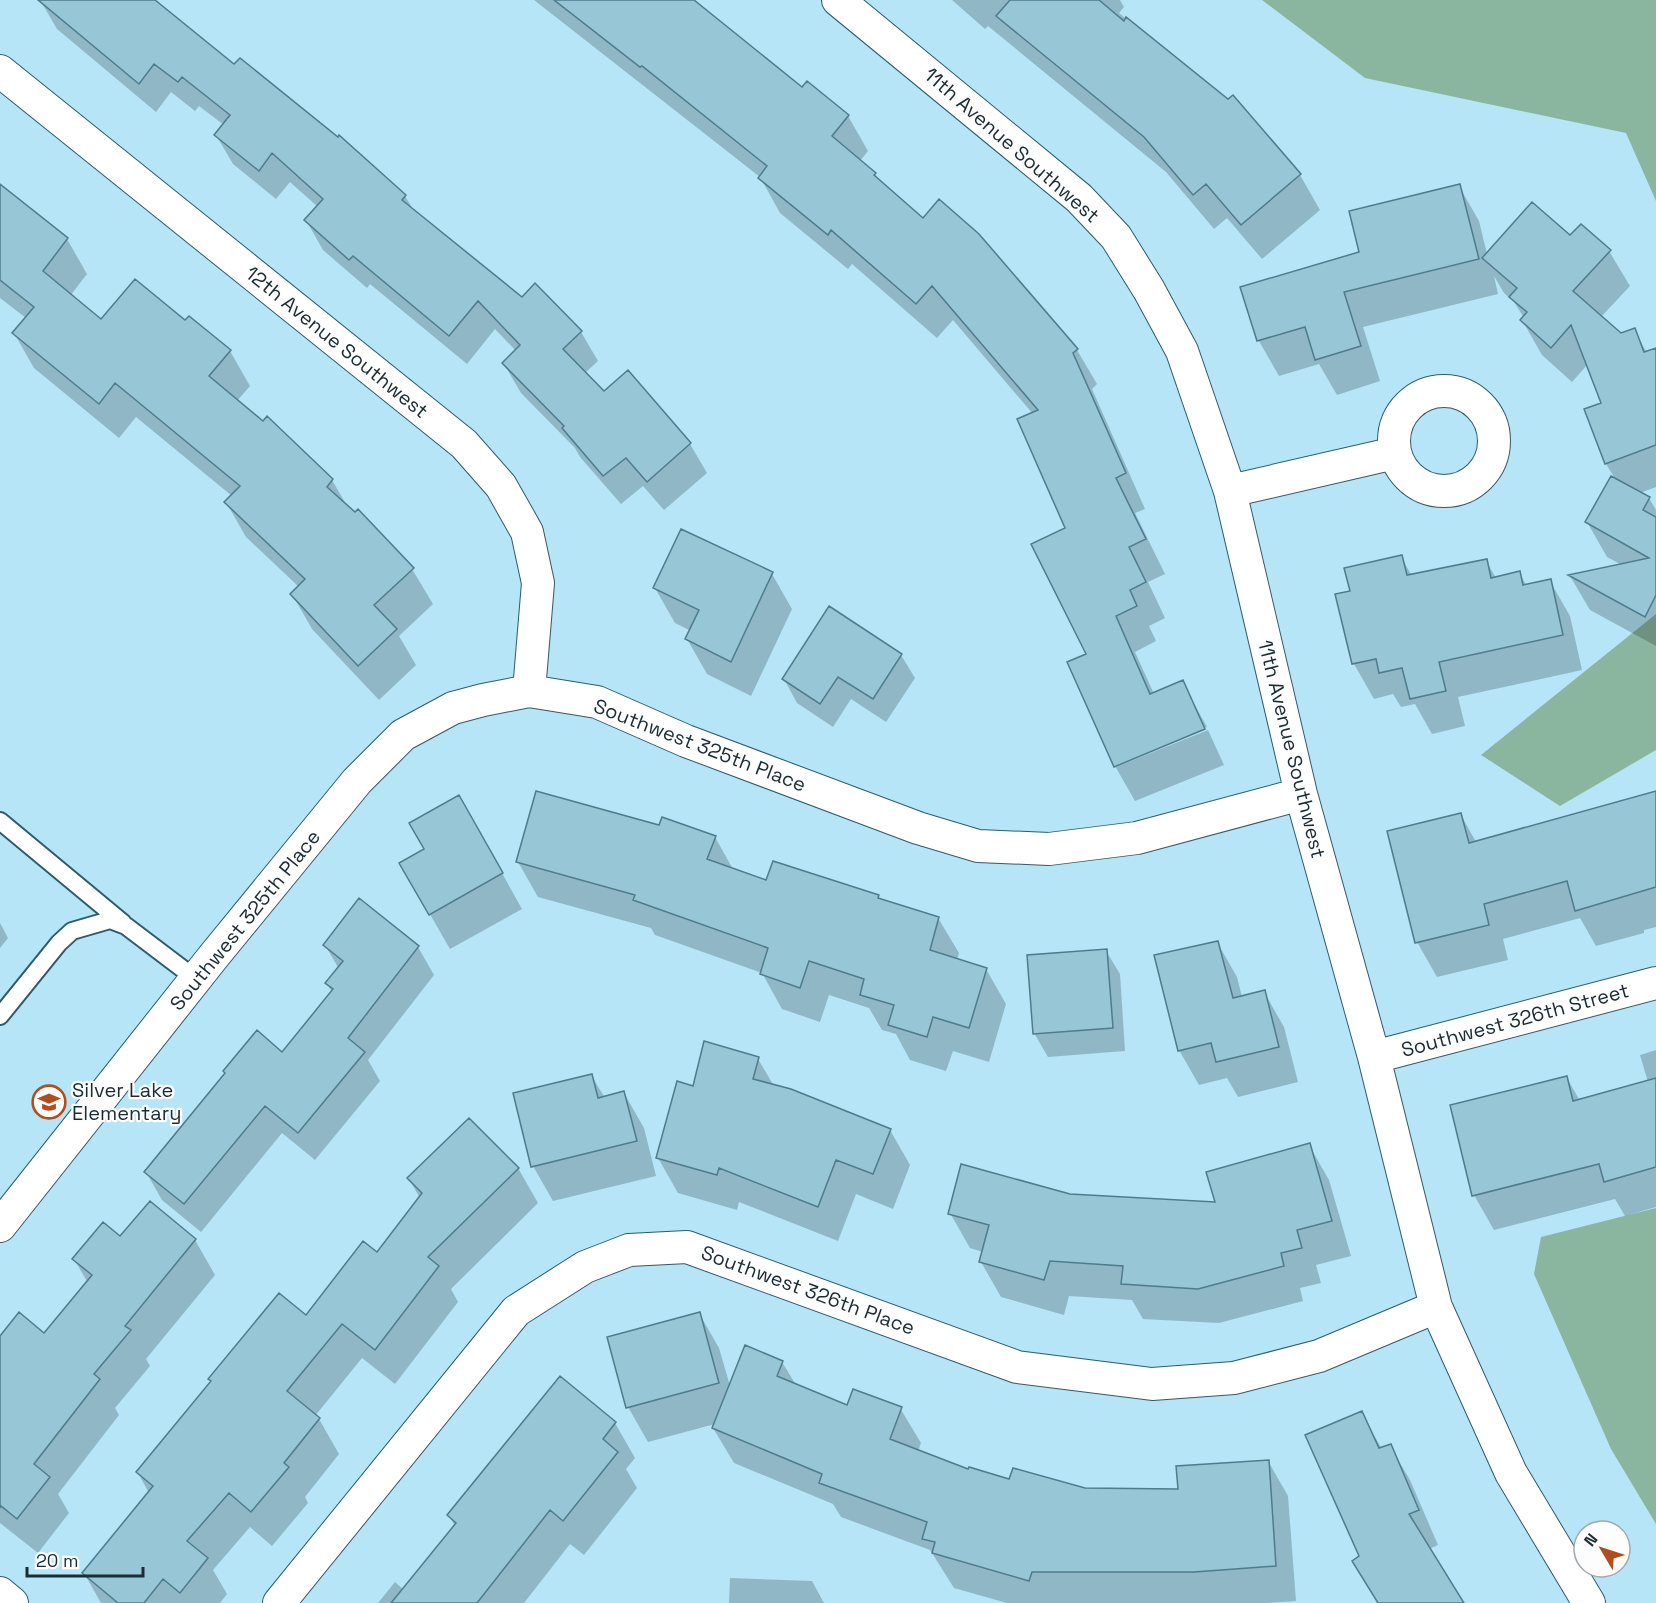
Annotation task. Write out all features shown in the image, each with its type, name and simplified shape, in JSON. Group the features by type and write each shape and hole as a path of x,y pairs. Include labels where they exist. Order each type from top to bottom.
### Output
{"street":[{"name":"11th Avenue Southwest","path":"838,0 1079,198 1116,237 1149,290 1182,351 1230,491 1301,794 1374,1057 1436,1307 1511,1473 1589,1603"},
{"name":"12th Avenue Southwest","path":"0,71 464,444 501,486 527,532 538,583 529,691"},
{"path":"1230,491 1395,453"},
{"name":"Southwest 325th Place","path":"0,1226 357,781 403,735 453,708 529,691 597,702 697,745 918,828 978,846 1049,849 1137,838 1301,794"},
{"name":"Southwest 326th Street","path":"1374,1057 1656,983"},
{"name":"Southwest 326th Place","path":"279,1603 516,1311 585,1267 629,1250 687,1247 1017,1366 1152,1384 1234,1378 1319,1356 1436,1307"},
{"path":"0,1593 12,1603"}],"lane":[{"path":"0,821 126,926 196,979"},
{"path":"0,1016 59,943 72,931 110,920 126,926"}],"green space":[{"path":"1262,0 1656,0 1656,201 1626,133 1365,78"},
{"path":"1656,614 1656,750 1560,806 1481,755"},
{"path":"1656,1208 1656,1524 1611,1449 1534,1274 1541,1237"}],"building":[{"path":"38,0 155,0 234,64 240,58 338,137 339,135 406,195 402,200 522,297 535,283 582,331 563,349 604,391 628,370 691,443 647,482 626,458 603,476 562,428 564,426 502,363 520,345 478,301 449,336 353,256 349,260 304,220 323,199 272,153 259,171 214,135 230,115 182,77 178,82 154,64 139,84"},
{"path":"554,0 694,0 802,87 807,81 849,115 832,136 876,173 874,175 923,218 939,199 979,234 1078,349 1073,353 1126,473 1116,478 1146,539 1129,547 1146,582 1130,590 1137,606 1116,616 1150,694 1183,680 1205,729 1114,767 1067,662 1086,654 1031,544 1065,528 1017,419 1038,410 932,286 916,304 831,230 828,235 758,178 767,166 642,66 640,67"},
{"path":"1010,0 1099,0 1124,21 1126,17 1228,99 1233,95 1301,174 1241,225 1206,184 1193,195 1144,137 996,16"},
{"path":"0,184 68,238 43,271 101,319 135,279 185,320 189,316 231,350 209,376 263,421 267,416 333,479 327,487 355,512 358,509 414,568 374,605 397,629 358,666 290,594 305,579 224,502 240,486 115,383 99,404 12,333 34,307 0,280"},
{"path":"1460,184 1479,259 1344,292 1361,346 1315,360 1305,327 1257,341 1240,287 1359,252 1349,211"},
{"path":"1532,202 1570,235 1581,224 1611,250 1573,291 1621,333 1635,328 1644,352 1656,348 1656,445 1605,464 1584,409 1601,403 1571,325 1551,348 1520,320 1527,312 1509,297 1517,288 1482,258"},
{"path":"1611,476 1650,497 1643,510 1656,517 1656,595 1645,617 1568,575 1649,558 1585,522"},
{"path":"681,529 773,572 731,662 685,639 699,610 653,588"},
{"path":"1402,555 1407,575 1487,559 1491,578 1520,571 1523,585 1551,579 1563,635 1439,662 1446,691 1410,699 1402,668 1379,673 1376,659 1352,664 1335,594 1350,591 1344,568"},
{"path":"829,606 902,654 873,699 838,677 820,704 782,679"},
{"path":"536,791 659,825 662,817 716,836 707,859 766,880 773,861 939,917 930,950 987,968 969,1028 933,1017 927,1037 888,1025 894,1005 860,995 864,979 809,961 800,988 760,974 768,948 633,900 635,895 516,862"},
{"path":"1656,791 1656,887 1575,911 1567,881 1484,904 1489,925 1415,943 1387,831 1461,813 1469,843"},
{"path":"459,795 503,873 429,915 399,863 424,849 409,823"},
{"path":"359,898 419,946 348,1038 365,1052 298,1133 265,1106 184,1204 144,1172 257,1030 282,1052 333,989 325,983 343,961 323,945"},
{"path":"1218,941 1233,998 1265,990 1279,1047 1216,1062 1211,1043 1178,1051 1154,955"},
{"path":"1107,949 1113,1028 1033,1034 1027,955"},
{"path":"704,1041 759,1057 753,1079 791,1089 891,1129 873,1174 836,1160 818,1207 719,1168 717,1175 656,1158 677,1081 693,1086"},
{"path":"592,1074 598,1098 624,1091 637,1141 531,1167 513,1093"},
{"path":"1567,1076 1573,1101 1656,1078 1656,1167 1604,1182 1599,1164 1472,1196 1450,1105"},
{"path":"469,1118 519,1168 428,1257 439,1266 375,1350 342,1324 287,1391 320,1418 284,1463 289,1467 251,1512 229,1493 187,1541 208,1558 180,1593 163,1579 144,1603 118,1603 82,1573 153,1486 136,1472 279,1293 306,1315 363,1241 377,1252 422,1193 407,1178"},
{"path":"1310,1143 1332,1221 1297,1230 1302,1248 1281,1253 1284,1266 1198,1289 1121,1284 1123,1266 1050,1261 1044,1280 979,1262 989,1225 948,1214 961,1164 1070,1194 1215,1202 1206,1172"},
{"path":"150,1201 196,1239 125,1326 131,1330 94,1374 100,1379 34,1464 50,1477 17,1519 1,1506 0,1508 0,1336 19,1312 44,1333 92,1275 72,1259 103,1222 120,1236"},
{"path":"700,1312 719,1383 626,1408 607,1337"},
{"path":"745,1345 783,1361 777,1376 847,1405 853,1389 902,1407 890,1439 968,1469 969,1467 1009,1479 1013,1468 1085,1488 1178,1489 1176,1466 1269,1460 1276,1566 1194,1572 1032,1572 1029,1581 932,1553 935,1542 922,1539 927,1522 819,1483 822,1474 712,1428"},
{"path":"560,1376 616,1422 603,1439 618,1452 563,1521 550,1510 477,1603 391,1603 456,1523 447,1515"},
{"path":"1362,1411 1379,1448 1391,1444 1419,1510 1409,1514 1464,1603 1378,1603 1352,1561 1359,1556 1305,1435"}],"place":[{"name":"Silver Lake Elementary","path":"49,1102"}]}
